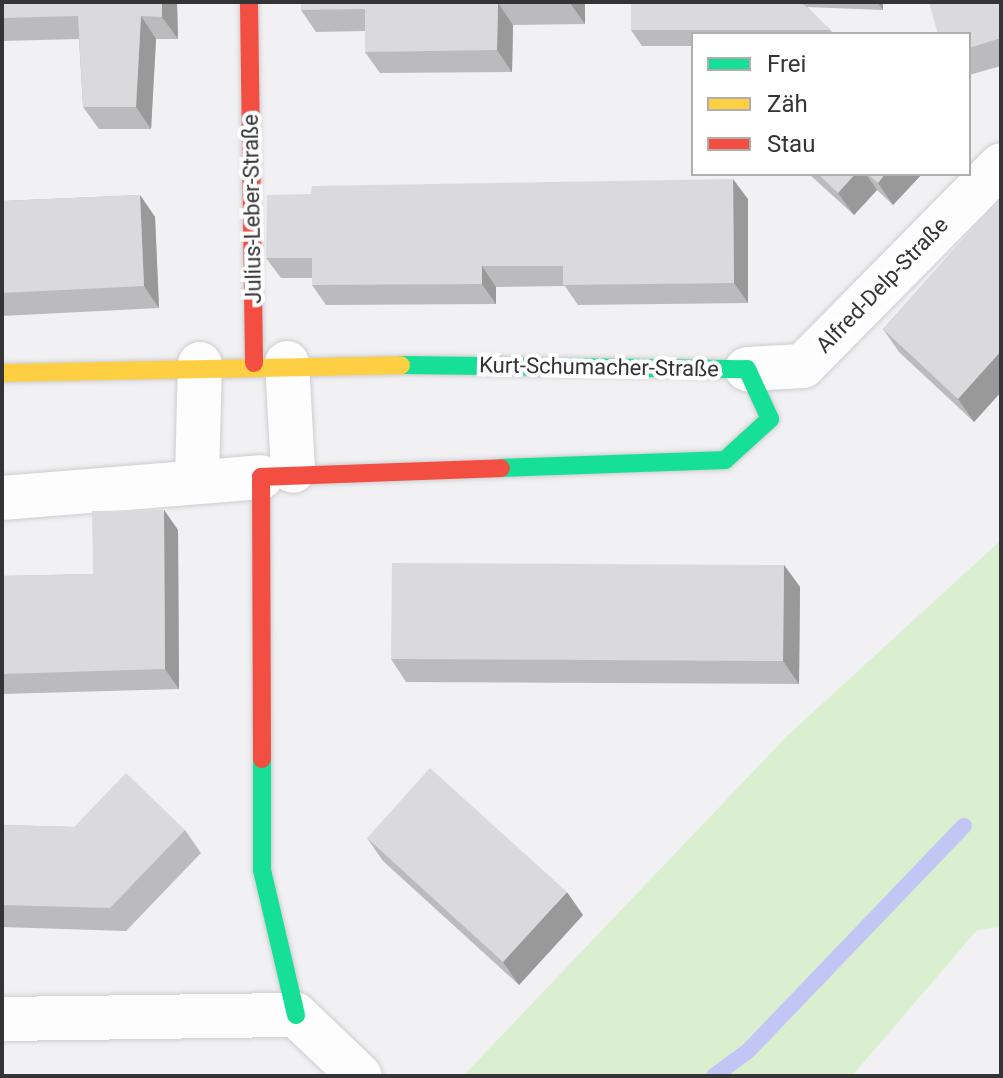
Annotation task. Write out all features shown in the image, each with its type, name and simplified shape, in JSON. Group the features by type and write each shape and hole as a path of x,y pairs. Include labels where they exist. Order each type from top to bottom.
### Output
{"street":[{"name":"Julius-Leber-Straße","path":"249,2 271,363"},
{"name":"Alfred-Delp-Straße","path":"747,369 803,366 1001,165"},
{"path":"2,373 271,363 277,474 262,870 296,1015 360,1076"},
{"name":"Kurt-Schumacher-Straße","path":"271,363 747,369 770,419 725,460 277,474"},
{"path":"197,477 200,364"},
{"path":"2,498 197,477 277,474"},
{"path":"2,1019 296,1015"}],"green space":[{"path":"1001,540 1001,927 977,930 852,1076 463,1076 787,736"}],"building":[{"path":"2,2 162,2 162,17 141,16 136,107 83,107 78,16 2,18"},
{"path":"301,2 570,3 498,3 497,50 365,52 365,9 301,10"},
{"path":"631,2 801,2 831,30 631,30"},
{"path":"929,2 1001,2 1001,38 971,47 971,32 937,32"},
{"path":"820,176 853,176 838,193"},
{"path":"870,176 883,176 878,183"},
{"path":"733,179 734,283 563,285 563,266 482,266 482,284 312,285 312,258 266,258 267,195 311,194 312,186"},
{"path":"140,195 144,286 2,293 2,201"},
{"path":"1001,197 1001,351 958,399 883,329"},
{"path":"164,510 165,669 2,674 2,576 93,574 92,511"},
{"path":"392,563 784,565 783,661 391,659"},
{"path":"430,768 567,892 503,962 367,838"},
{"path":"126,773 185,830 110,908 2,905 2,825 74,827"}],"waterway":[{"path":"714,1076 748,1051 964,826"}],"traffic: fast":[{"path":"401,365 747,369 770,419 725,460 501,468"},
{"path":"262,759 262,870 296,1015"}],"traffic: slow":[{"path":"2,373 401,365"}],"traffic: jam":[{"path":"249,2 254,363"},
{"path":"262,759 261,477 501,468"}]}
